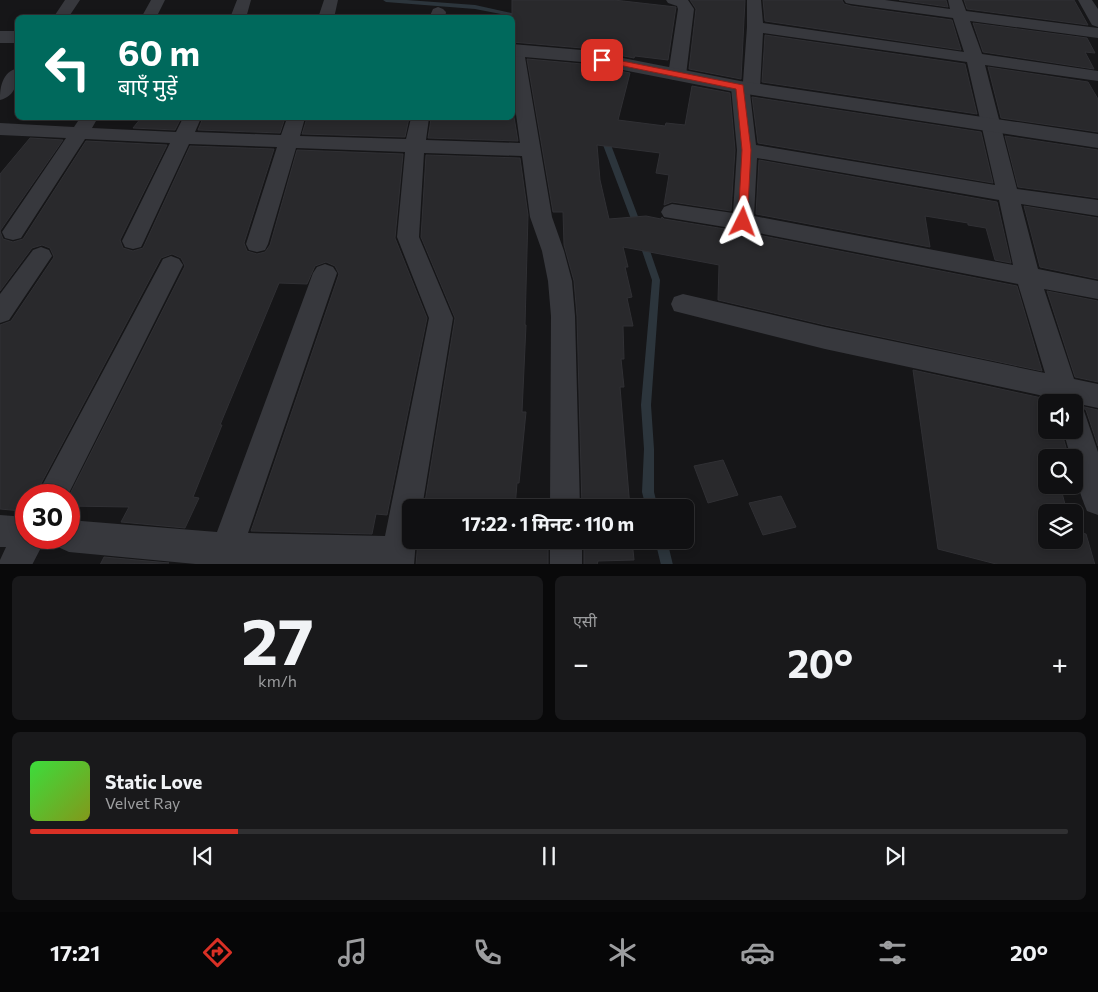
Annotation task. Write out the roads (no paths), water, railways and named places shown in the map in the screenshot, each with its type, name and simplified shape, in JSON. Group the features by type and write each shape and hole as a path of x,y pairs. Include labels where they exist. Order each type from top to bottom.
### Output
{"street":[{"path":"62,15 73,0"},
{"path":"150,15 158,0"},
{"path":"239,15 244,0"},
{"path":"327,15 331,0"},
{"path":"673,0 683,3 686,9 677,75"},
{"path":"743,222 746,150 745,88 755,27 754,0"},
{"path":"851,0 957,8 1098,33"},
{"path":"1085,0 1098,22"},
{"path":"957,8 975,59 1028,277 1065,394"},
{"path":"755,27 1098,76"},
{"path":"0,37 15,37"},
{"path":"565,499 563,316 560,281 553,252 541,217 531,150 520,51 582,56 745,88 1098,141"},
{"path":"0,95 15,77"},
{"path":"133,241 191,120"},
{"path":"257,244 295,120"},
{"path":"80,537 224,557 398,558 441,318 408,237 415,145 420,120"},
{"path":"0,129 85,125 182,138 531,150"},
{"path":"13,232 85,125"},
{"path":"746,150 1009,195 1098,208"},
{"path":"672,212 743,222 1098,290"},
{"path":"0,313 41,256"},
{"path":"58,484 171,266"},
{"path":"224,557 325,273"},
{"path":"683,304 1058,394"},
{"path":"1083,396 1098,396"},
{"path":"1080,439 1098,500"},
{"path":"0,531 15,532"},
{"path":"14,564 23,549"},
{"path":"566,549 566,564"}],"waterway":[{"path":"386,0 475,7 522,16"},
{"path":"604,137 638,227"},
{"path":"643,242 656,280 646,405 650,499"},
{"path":"663,549 667,564"}]}
